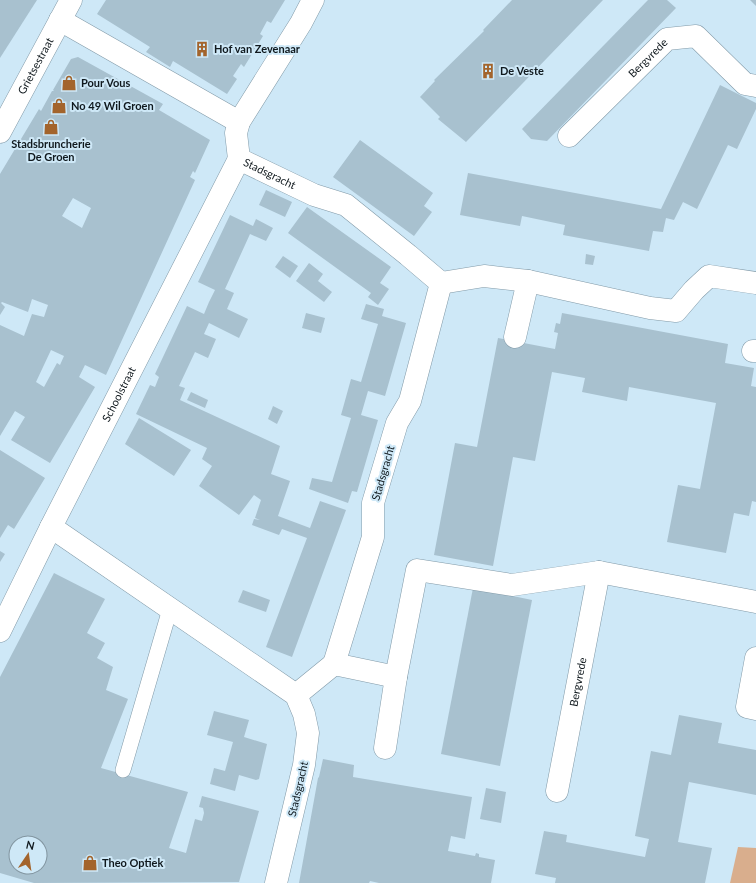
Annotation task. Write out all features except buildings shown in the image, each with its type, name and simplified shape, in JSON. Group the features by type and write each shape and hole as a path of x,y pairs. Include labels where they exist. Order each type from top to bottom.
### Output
{"street":[{"name":"Grietsestraat","path":"0,132 71,0"},
{"path":"60,20 239,122 301,23 313,0"},
{"name":"Bergvrede","path":"569,136 667,39 696,36 746,84 756,86"},
{"name":"Stadsgracht","path":"239,122 236,133 239,159 314,195 346,205 441,283 410,401 397,424 373,502 373,537 334,664"},
{"name":"Schoolstraat","path":"0,631 50,527 239,159"},
{"path":"441,283 484,276 528,281 650,308 676,311 694,290 709,276 756,283"},
{"path":"515,338 528,281"},
{"path":"50,527 296,695 334,664 396,677"},
{"path":"385,748 396,677 417,570 512,586 599,572 756,602"},
{"name":"Bergvrede","path":"557,792 599,572"},
{"path":"756,658 747,707 756,709"},
{"name":"Stadsgracht","path":"276,883 304,765 308,733 304,714 296,695"}],"lane":[{"path":"123,770 170,609"}],"shaded area":[{"path":"738,847 756,848 756,883 730,883"}],"place":[{"name":"Hof van Zevenaar","path":"202,49"},
{"name":"De Veste","path":"488,71"},
{"name":"Pour Vous","path":"69,83"},
{"name":"No 49 Wil Groen","path":"59,106"},
{"name":"Stadsbruncherie De Groen","path":"51,127"},
{"name":"Theo Optiek","path":"90,863"}]}
